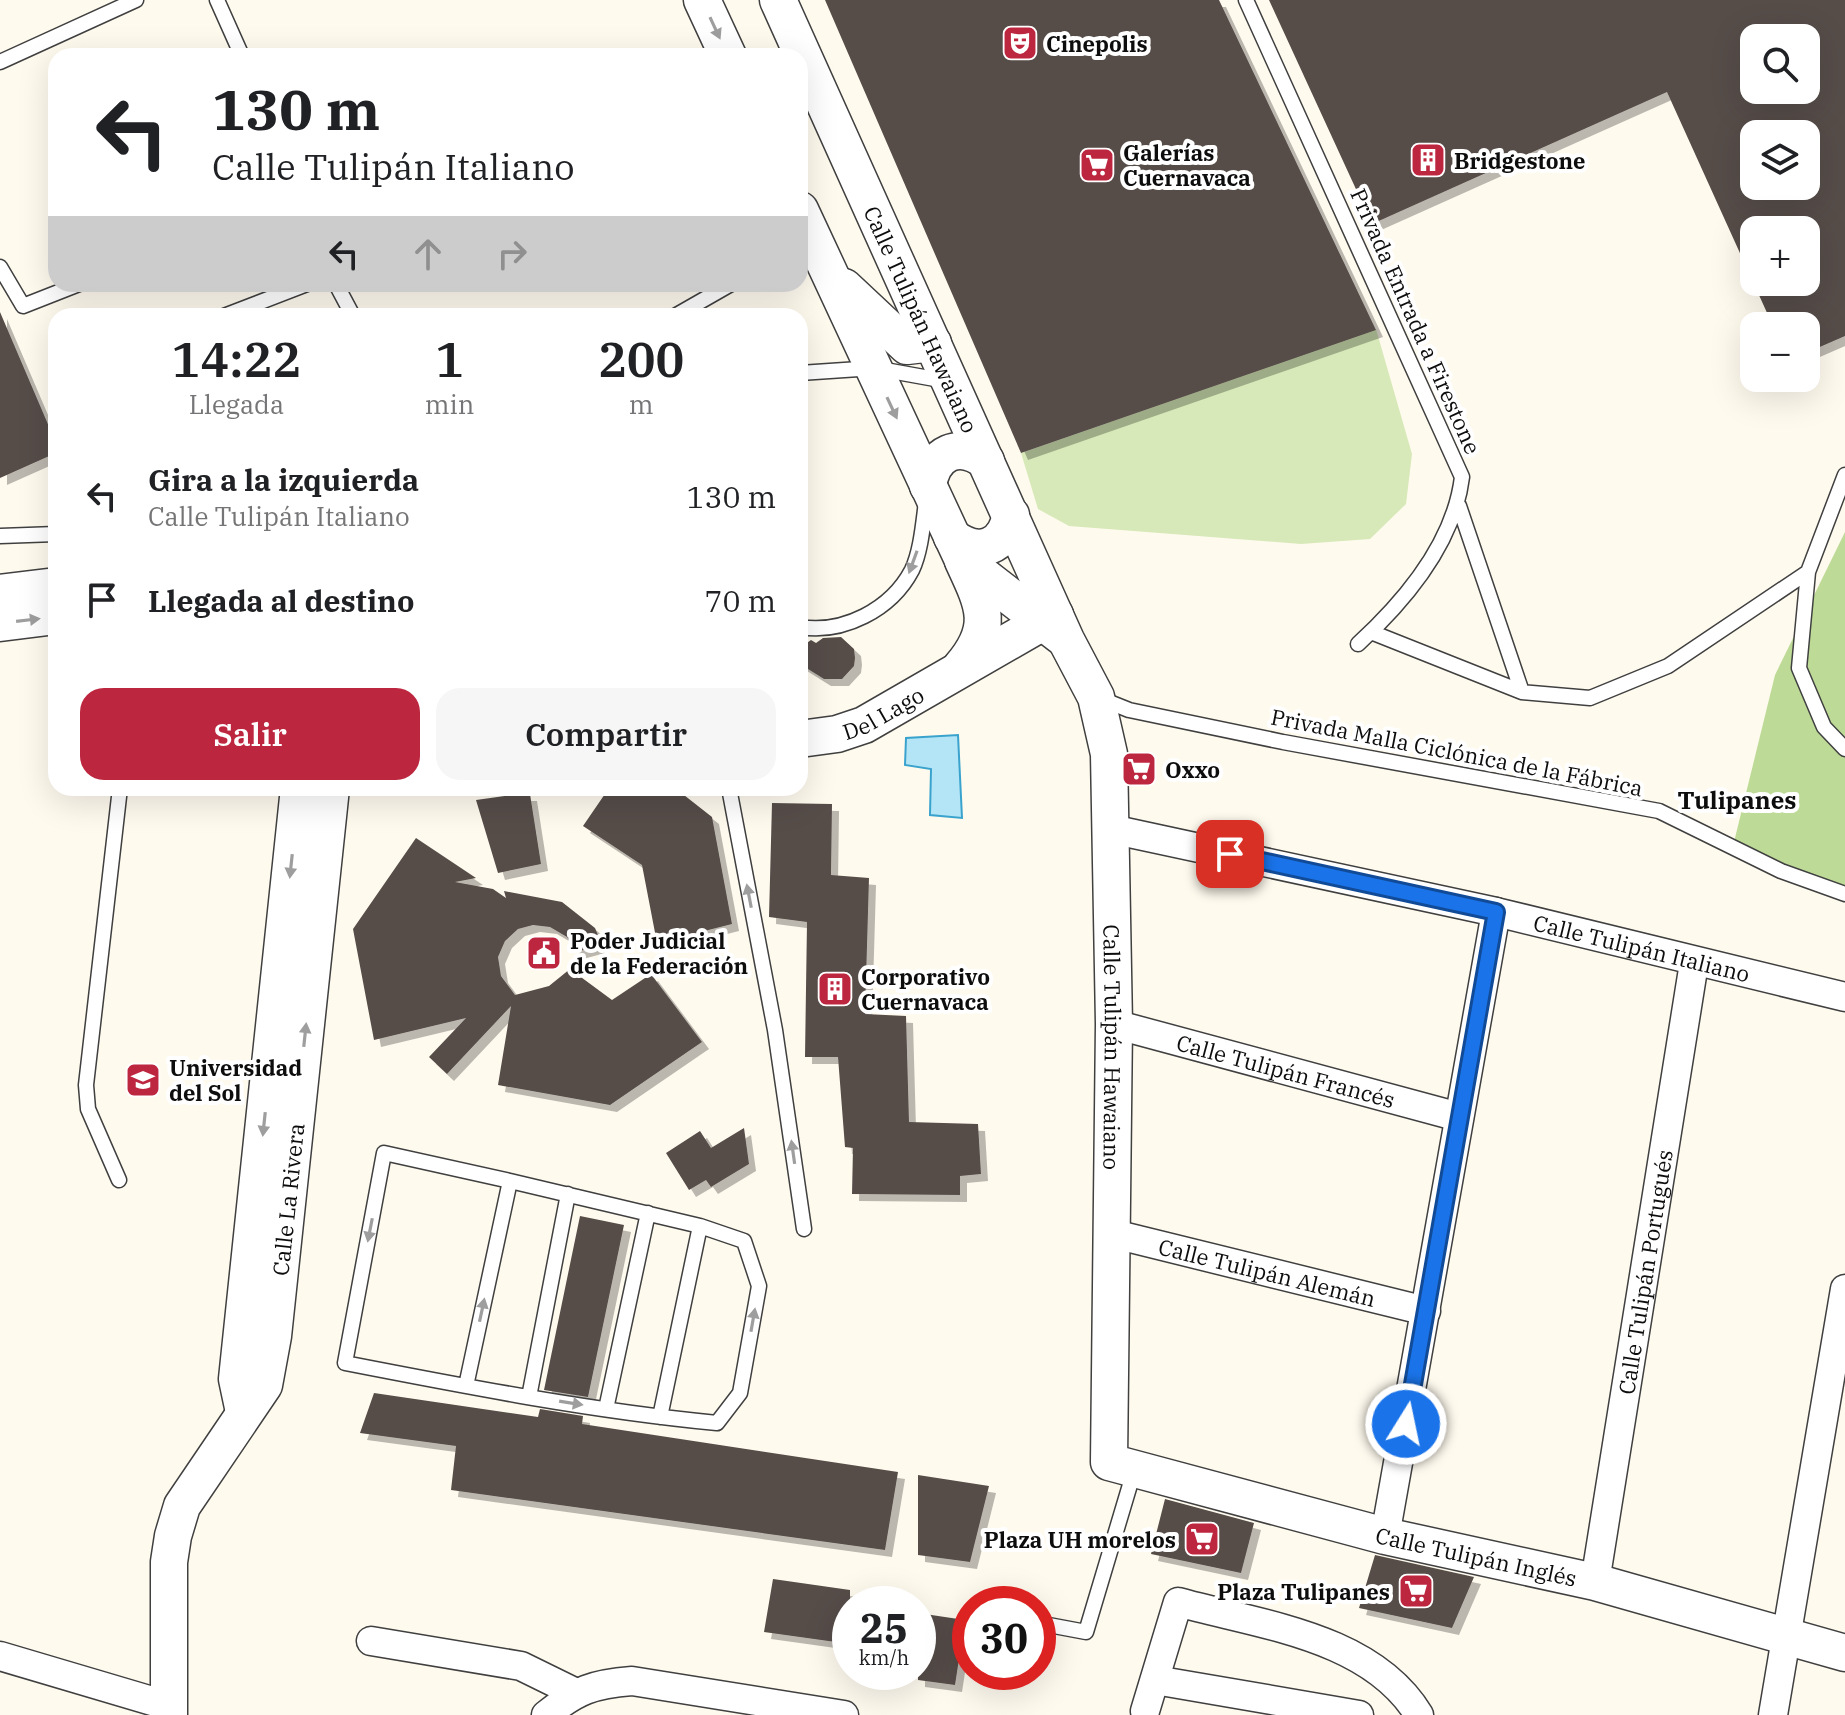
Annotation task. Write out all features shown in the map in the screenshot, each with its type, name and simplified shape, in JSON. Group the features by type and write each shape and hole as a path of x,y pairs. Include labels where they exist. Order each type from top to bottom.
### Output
{"street":[{"path":"702,0 724,48"},
{"path":"755,0 778,48"},
{"name":"Calle Tulipán Hawaiano","path":"778,0 799,48"},
{"name":"Calle Tulipán Hawaiano","path":"808,67 1011,515 1054,625 1096,697 1109,754 1114,1024 1110,1233 1122,1465"},
{"path":"808,110 839,175 880,228"},
{"name":"Calle Tulipán Hawaiano","path":"808,236 816,261 874,368 957,549 1054,625"},
{"path":"816,261 907,346 933,343"},
{"path":"928,486 931,469 941,456 956,449 973,451 986,461"},
{"path":"957,549 997,544 1007,531 1011,515"},
{"name":"Del Lago","path":"957,549 985,620 979,646 959,670"},
{"path":"0,593 48,587"},
{"path":"0,623 48,617"},
{"name":"Del Lago","path":"808,738 837,734 864,725 959,670 1054,625"},
{"name":"Calle La Rivera","path":"258,1334 298,796"},
{"name":"Calle La Rivera","path":"169,1710 169,1562 173,1536 182,1506 244,1412 237,1379 258,1334 330,796"},
{"name":"Calle Tulipán Italiano","path":"1111,829 1496,912 1694,963 1845,997"},
{"path":"1385,1536 1496,912"},
{"name":"Calle Tulipán Portugués","path":"1595,1582 1694,963"},
{"name":"Calle Tulipán Francés","path":"1114,1024 1459,1117"},
{"name":"Calle Tulipán Alemán","path":"1110,1233 1426,1311"},
{"path":"1773,1715 1845,1289"},
{"name":"Calle Tulipán Inglés","path":"1122,1465 1385,1536 1595,1582 1845,1653"},
{"path":"1145,1711 1178,1602 1344,1648 1387,1680 1419,1715"},
{"path":"371,1641 521,1666 574,1692"},
{"path":"0,1656 169,1710"},
{"path":"1155,1680 1359,1715"},
{"path":"546,1715 574,1692 603,1683 632,1681 844,1715"}],"lane":[{"path":"0,62 136,0"},
{"path":"217,0 238,48"},
{"name":"Privada Entrada a Firestone","path":"1246,0 1462,477 1459,506 1446,537 1371,632 1358,644"},
{"path":"0,267 23,306 59,292"},
{"path":"245,308 286,292"},
{"path":"689,308 717,292"},
{"path":"808,372 874,368 950,381"},
{"path":"1845,475 1808,572 1799,668 1824,727 1845,749"},
{"path":"808,628 818,630 854,622 889,601 912,570 928,486"},
{"path":"1459,506 1522,692"},
{"path":"0,536 48,534"},
{"path":"1371,632 1522,692 1590,698 1668,666 1808,572"},
{"name":"Privada Malla Ciclónica de la Fábrica","path":"1096,697 1129,710 1283,742 1659,811 1781,871 1845,894"},
{"path":"119,796 86,1085 88,1109 119,1180"},
{"path":"731,796 775,1030 804,1229"},
{"path":"384,1153 568,1194 700,1226 744,1241 759,1286 740,1393 717,1423 529,1397 345,1363 384,1153"},
{"path":"466,1386 510,1181"},
{"path":"529,1397 568,1194"},
{"path":"606,1409 648,1213"},
{"path":"660,1417 700,1226"},
{"path":"1056,1626 1086,1632 1122,1465"}],"green space":[{"path":"1376,329 1412,454 1406,504 1370,539 1301,544 1069,526 1038,509 1021,453"},
{"path":"1845,532 1845,892 1734,842 1775,675"}],"water":[{"path":"958,735 962,818 930,815 931,769 905,765 906,738"}],"building":[{"name":"Galerías Cuernavaca","path":"825,0 1219,0 1376,330 1021,453"},
{"name":"Bridgestone","path":"1269,0 1845,0 1845,336 1820,347 1820,312 1767,312 1759,296 1820,296 1820,216 1740,216 1740,253 1667,92 1372,224"},
{"path":"0,312 48,424 48,457 0,478"},
{"path":"841,637 854,649 854,666 842,679 824,679 808,669 808,642 811,640 816,643 823,638"},
{"path":"530,796 541,864 498,873 476,800"},
{"path":"604,796 685,796 712,817 732,924 657,943 642,865 583,826"},
{"name":"Corporativo Cuernavaca","path":"772,803 832,804 831,875 869,878 865,1014 906,1016 909,1122 978,1124 981,1174 960,1176 960,1195 852,1194 853,1148 845,1147 838,1057 805,1057 807,922 769,917"},
{"path":"416,838 476,878 455,882 493,889 506,898 504,891 562,902 595,928 602,945 576,952 567,937 550,927 533,925 518,929 505,941 498,957 501,976 515,995 549,986 570,969 612,1000 651,974 702,1042 610,1105 498,1085 511,1006 447,1074 429,1057 466,1018 374,1040 353,929"},
{"path":"744,1128 749,1164 711,1187 706,1180 689,1190 666,1153 700,1131 711,1148"},
{"path":"580,1216 624,1225 588,1397 544,1390"},
{"path":"374,1393 538,1417 540,1409 583,1416 582,1424 898,1472 885,1550 451,1490 456,1446 360,1433"},
{"path":"918,1475 989,1486 970,1562 918,1555"},
{"name":"Plaza UH morelos","path":"1165,1499 1254,1523 1241,1573 1151,1554"},
{"name":"Plaza Tulipanes","path":"1375,1555 1474,1577 1452,1628 1359,1608"},
{"path":"773,1579 832,1587 832,1641 764,1632"},
{"path":"936,1616 952,1618 952,1685 936,1682"}],"place":[{"name":"Cinepolis","path":"1020,43"},
{"name":"Bridgestone","path":"1428,160"},
{"name":"Galerías Cuernavaca","path":"1097,165"},
{"name":"Oxxo","path":"1139,769"},
{"name":"Poder Judicial de la Federación","path":"544,953"},
{"name":"Corporativo Cuernavaca","path":"835,989"},
{"name":"Universidad del Sol","path":"143,1080"},
{"name":"Plaza UH morelos","path":"1202,1539"},
{"name":"Plaza Tulipanes","path":"1416,1591"}],"district":[{"name":"Tulipanes","path":"1737,800"}],"route":[{"path":"1230,854 1496,912 1406,1424"}]}
